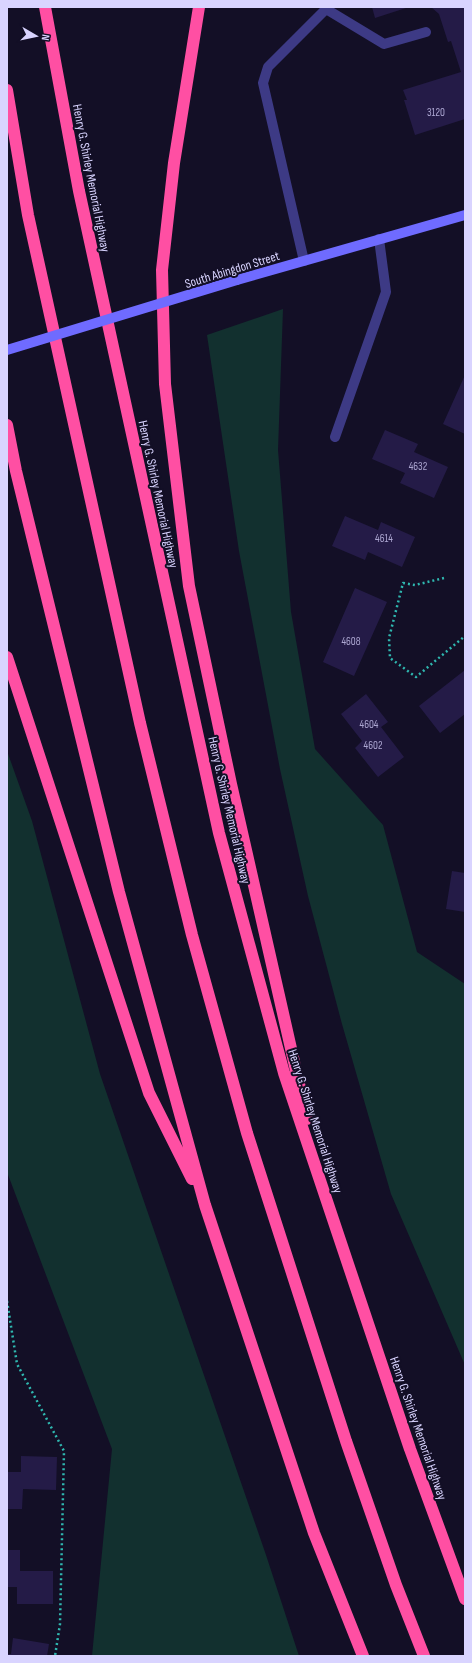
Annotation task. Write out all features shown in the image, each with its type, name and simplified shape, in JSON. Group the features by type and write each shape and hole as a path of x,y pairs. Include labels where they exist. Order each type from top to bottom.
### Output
{"highway":[{"name":"Henry G. Shirley Memorial Highway","path":"45,7 79,191 219,833 284,1073 410,1449 465,1599"},
{"path":"198,7 174,163 162,270 165,384 189,586 231,784 322,1185"},
{"path":"7,90 28,215 140,723 192,934 247,1133 346,1441 396,1585 424,1656"},
{"path":"7,425 18,479 119,892 205,1205 314,1533 363,1656"},
{"path":"7,657 149,1093 205,1205"}],"street":[{"name":"South Abingdon Street","path":"7,350 237,280 465,215"}],"lane":[{"path":"304,261 263,83 268,66 327,8 384,44 426,32"},
{"path":"335,437 386,292 379,239"}],"path":[{"path":"444,578 415,585 403,583 389,638 390,658 416,677 465,636"},
{"path":"7,1301 17,1364 64,1451 60,1624 55,1656"}],"green space":[{"path":"283,309 278,450 291,612 315,749 383,825 417,952 465,984 465,1365 391,1194 342,1024 308,896 280,769 239,551 207,335"},
{"path":"7,751 32,821 100,1074 266,1555 299,1656 92,1656 112,1449 7,1172"}],"building":[{"path":"372,7 409,7 375,18"},
{"path":"431,7 465,7 465,119 415,135 404,100 407,100 403,90 461,72 451,41 448,42 439,14"},
{"path":"465,375 465,434 443,424"},
{"path":"385,430 418,444 414,452 448,467 434,498 400,483 405,473 372,459"},
{"path":"345,516 378,530 381,522 415,537 402,567 368,552 365,560 332,546"},
{"path":"355,588 387,602 354,676 323,662"},
{"path":"465,670 465,714 440,733 419,706"},
{"path":"366,694 388,722 381,727 404,757 378,777 355,748 362,741 341,714"},
{"path":"452,871 465,873 465,912 446,909"},
{"path":"21,1456 57,1457 56,1490 23,1489 22,1509 7,1509 7,1472 21,1472"},
{"path":"7,1550 20,1550 20,1571 53,1571 53,1604 17,1604 17,1587 7,1587"},
{"path":"13,1638 49,1644 47,1656 7,1656 7,1654 11,1654"}]}
